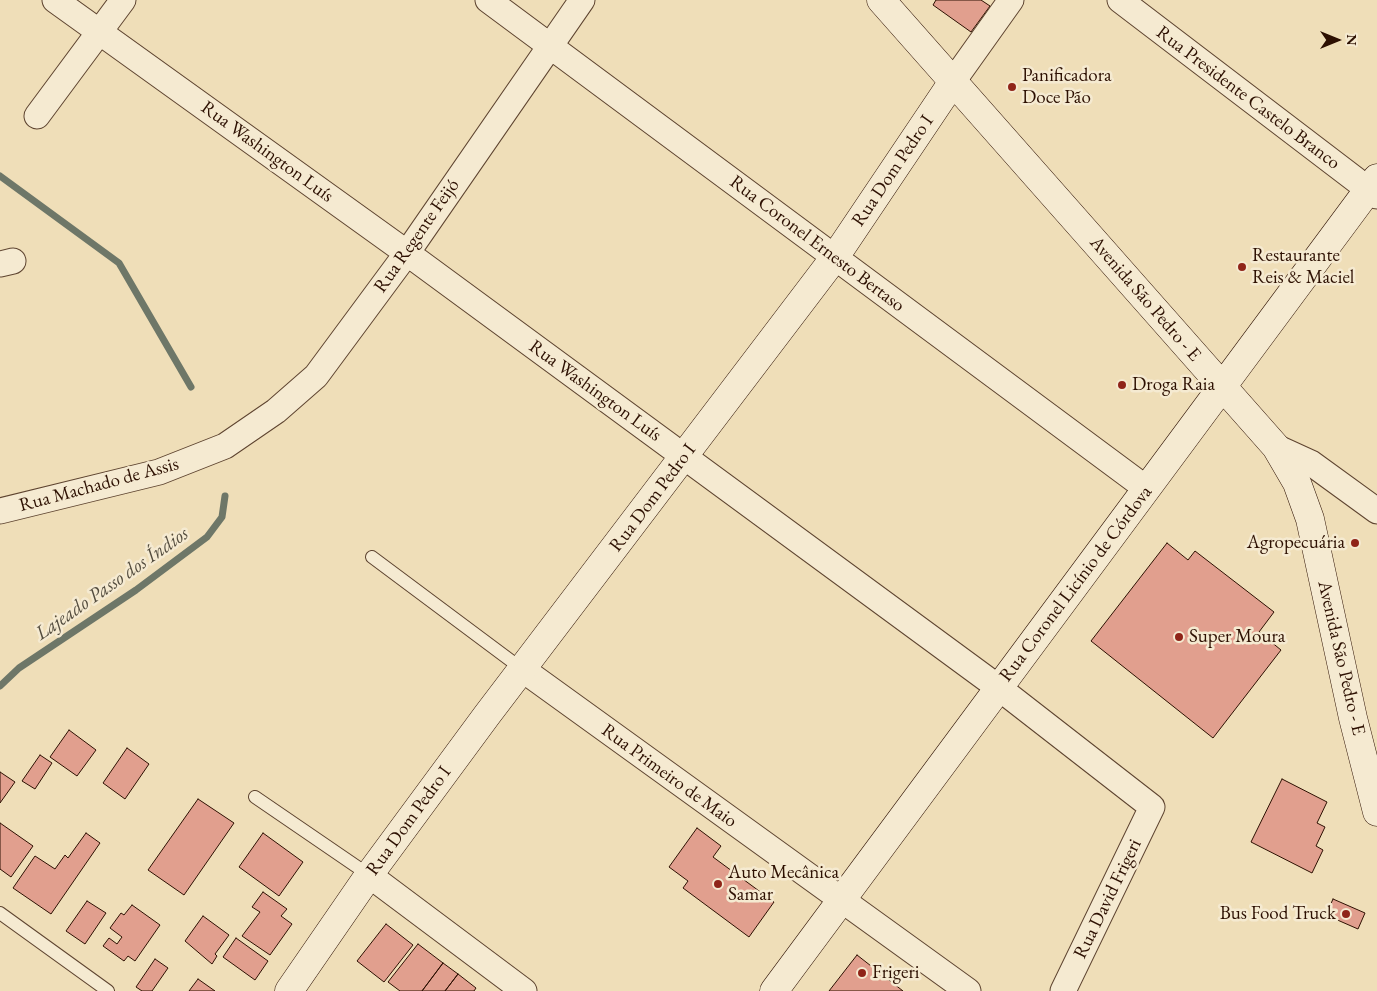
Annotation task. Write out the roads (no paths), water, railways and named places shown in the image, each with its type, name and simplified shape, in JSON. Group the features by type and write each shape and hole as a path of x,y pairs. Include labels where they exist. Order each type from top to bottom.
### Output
{"street":[{"name":"Rua Washington Luís","path":"55,0 685,457 999,688 1152,807"},
{"path":"37,116 123,0"},
{"name":"Rua Coronel Ernesto Bertaso","path":"488,0 1147,489"},
{"name":"Rua Regente Feijó","path":"225,446 276,411 316,376 406,253 582,0"},
{"name":"Avenida São Pedro - E","path":"881,0 954,80 1276,447 1297,483 1310,519 1377,812"},
{"name":"Rua Dom Pedro I","path":"289,991 369,875 835,257 954,80 1012,0"},
{"name":"Rua Presidente Castelo Branco","path":"1120,0 1374,187"},
{"name":"Rua Coronel Licínio de Córdova","path":"774,991 1374,187"},
{"name":"Rua Machado de Assis","path":"0,511 158,472 225,446"},
{"path":"1276,447 1311,463 1377,511"},
{"name":"Rua Primeiro de Maio","path":"522,670 968,991"},
{"name":"Rua David Frigeri","path":"1063,991 1152,807"},
{"path":"369,875 524,991"}],"lane":[{"name":"Rua Primeiro de Maio","path":"372,557 522,670"},
{"path":"254,797 369,875"},
{"path":"0,913 108,991"}],"waterway":[{"name":"Lajeado Passo dos Índios","path":"0,176 119,263 191,387"},
{"name":"Lajeado Passo dos Índios","path":"0,686 19,668 136,590 207,537 222,517 225,496"}],"place":[{"name":"Panificadora Doce Pão","path":"1012,87"},
{"name":"Restaurante Reis & Maciel","path":"1242,267"},
{"name":"Droga Raia","path":"1122,385"},
{"name":"Agropecuária","path":"1355,543"},
{"name":"Super Moura","path":"1179,637"},
{"name":"Auto Mecânica Samar","path":"718,884"},
{"name":"Bus Food Truck","path":"1346,914"},
{"name":"Frigeri","path":"862,973"}]}
